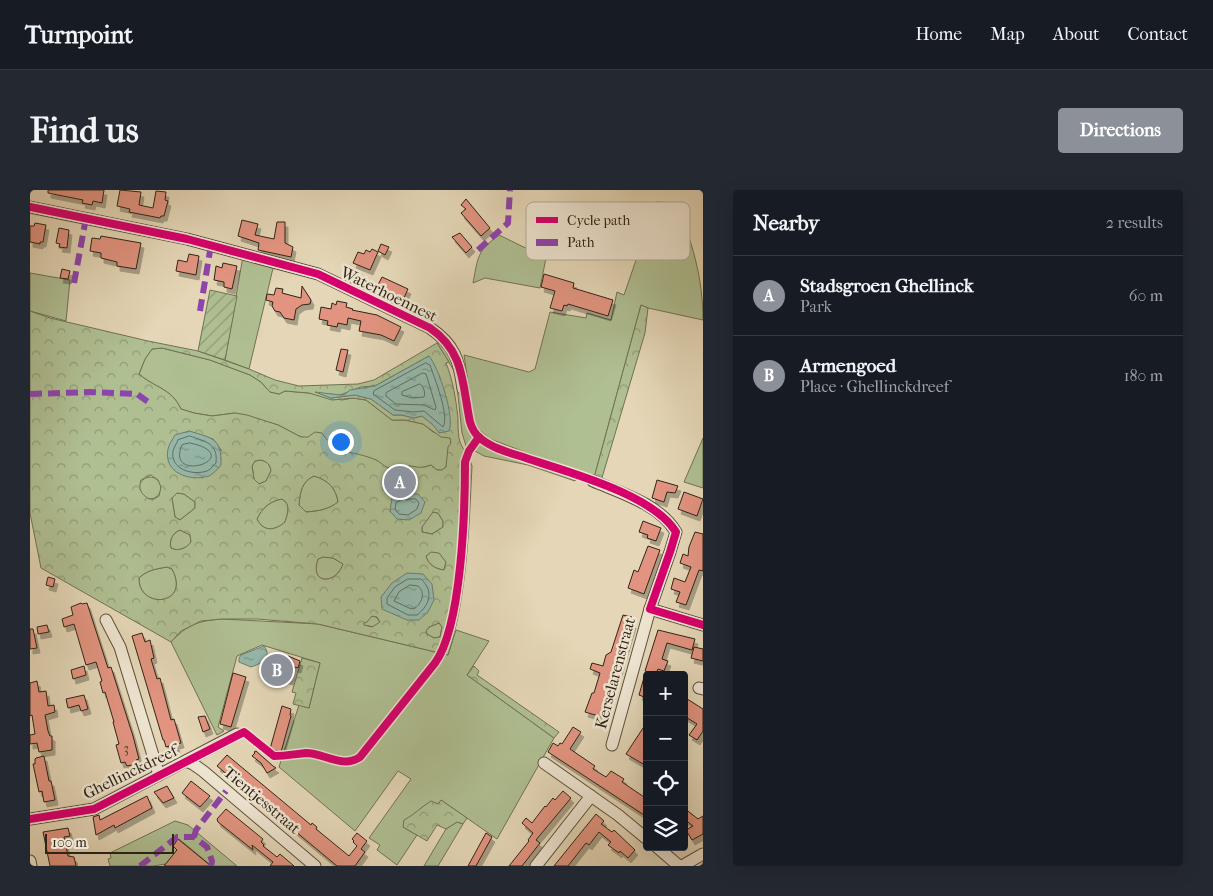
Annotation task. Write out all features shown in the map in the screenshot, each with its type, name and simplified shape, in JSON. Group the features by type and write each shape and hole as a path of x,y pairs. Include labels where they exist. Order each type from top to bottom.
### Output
{"street":[{"name":"Waterhoennest","path":"30,207 187,239 318,274 430,328 440,335 459,362 463,389"},
{"name":"Kerselarenstraat","path":"593,481 637,499 671,523 676,532 650,609 612,745"},
{"path":"650,609 703,625"},
{"path":"106,620 120,647 159,775"},
{"name":"Ghellinckdreef","path":"30,819 94,809 237,734"},
{"name":"Tientjesstraat","path":"186,761 203,771 309,864"},
{"path":"544,763 618,815 643,836"},
{"path":"536,866 591,796"},
{"path":"661,851 680,866 703,854"},
{"path":"30,861 31,866"}],"green space":[{"path":"499,235 526,248 526,260 546,260 540,288 485,278 473,283 480,255 486,246"},
{"path":"690,240 699,275 703,320 641,305 594,478 490,439 476,427 464,355 529,372 535,369 550,312 586,318 587,313 611,320 617,292 624,295 636,260 690,260"},
{"path":"243,256 274,264 249,369 225,360"},
{"path":"30,273 70,280 66,321 30,311"},
{"path":"210,290 237,296 225,360 198,351"},
{"path":"641,305 648,308 645,333 601,481 594,478"},
{"path":"30,311 50,318 198,351 275,380 299,386 358,384 374,380 437,343 449,362 446,363 451,376 455,397 459,438 472,466 463,586 448,655 318,624 257,619 201,621 181,631 171,642 41,568 30,513","holes":["162,348 210,360 250,375 261,382 270,392 279,394 285,391 309,393 332,400 353,398 366,400 392,420 405,420 423,424 441,437 450,438 451,443 448,447 446,467 442,470 437,470 431,465 420,467 404,466 391,469 376,460 334,446 322,433 315,432 308,437 301,437 278,425 247,415 235,413 212,416 181,409 168,392 139,374 145,359 152,349","429,356 440,433 435,426 422,416 414,418 393,415 371,399 355,395 331,398 319,393 340,395 361,387 375,386","189,431 213,439 222,451","261,460 267,463 271,471 266,481 259,484 254,479 252,466 255,461","151,475 158,480 161,487 159,496 149,499 142,493 141,480","314,476 323,480 331,485 338,502 319,511 306,512 299,505 304,484","177,493 184,494 195,502 195,508 180,520 175,517 172,498","282,499 287,503 288,509 285,522 270,529 262,526 257,519 264,508 270,503","433,512 438,513 443,521 443,527 432,534 422,532 422,527","180,530 190,535 191,542 182,549 171,548 173,535","431,552 439,553 446,562 444,570 435,568 426,556","323,557 333,558 343,564 340,571 330,579 320,578 317,574 318,559","167,567 172,569 176,581 175,591 170,597 154,599 141,588 139,578 155,569","372,616 377,617 380,622 372,627 364,625","439,623 442,627 440,637 434,638 427,634 426,631 429,627"]},
{"path":"439,341 456,368 468,424 479,440 488,447 576,478 575,481 528,465 484,456 466,446 462,433 456,377 437,343"},
{"path":"162,348 210,360 250,375 261,382 270,392 279,394 285,391 309,393 342,400 353,398 366,400 392,420 405,420 423,424 433,432 450,438 451,443 446,467 442,470 437,470 431,465 417,469 403,466 394,469 385,467 376,460 345,452 327,441 301,437 278,425 235,413 212,416 181,409 168,392 139,374 145,359 152,349"},
{"path":"703,438 703,488 684,482"},
{"path":"261,460 268,464 271,471 266,481 259,484 254,479 252,466 255,461"},
{"path":"314,476 331,485 338,502 323,510 305,512 299,505 301,491 304,484"},
{"path":"150,477 158,480 161,488 158,496 150,499 142,496 139,488 142,480"},
{"path":"177,493 184,494 195,502 195,508 180,520 175,517 172,498"},
{"path":"282,499 288,506 285,522 270,529 262,526 257,519 261,512 270,503"},
{"path":"433,512 438,513 443,521 443,527 432,534 422,532 422,526"},
{"path":"180,530 190,535 191,542 182,549 177,550 171,548 170,545 173,535"},
{"path":"436,551 439,552 446,562 444,570 433,566 427,559 426,556"},
{"path":"323,557 333,558 343,564 340,571 330,579 320,578 317,574 318,559"},
{"path":"167,567 172,569 176,581 175,591 170,597 154,599 141,588 139,578 155,569"},
{"path":"372,616 376,617 380,622 375,627 363,625 364,623"},
{"path":"222,619 318,624 448,655 456,630 489,641 467,675 554,738 497,839 441,800 438,804 431,802 421,808 403,827 417,835 397,865 377,850 380,845 369,838 411,779 398,771 355,831 279,767 299,705 309,708 320,663 262,645 237,656 218,727 224,731 217,735 171,642 194,624"},
{"path":"439,623 442,627 440,637 434,638 427,634 426,631 429,627"},
{"path":"302,658 320,663 309,708 293,704 296,693 292,692"},
{"path":"474,666 479,671 477,675 559,732 554,738 467,675"},
{"path":"441,800 467,818 463,824 457,822 446,829 437,825 427,841 403,827 404,820 427,803 431,801 438,804"},
{"path":"175,821 188,825 237,866 206,866 208,863 179,839 173,846 177,850 166,864 153,866 110,866 108,859 111,858 110,853"},
{"path":"457,822 463,824 438,866 424,866 446,829"}],"water":[{"path":"429,356 437,371 448,404 450,415 449,431 439,433 422,416 414,418 393,415 371,399 355,395 331,398 315,392 340,395 350,390 375,386"},
{"path":"189,431 214,440 220,449 221,465 209,476 194,478 186,476 174,470 170,464 168,449 175,435"},
{"path":"402,494 418,494 425,502 421,513 409,520 397,519 390,511 392,498"},
{"path":"407,573 423,574 432,584 434,600 428,612 419,620 407,620 382,609 381,597 392,583"},
{"path":"264,646 267,654 265,659 259,664 251,667 239,662 241,655"}],"building":[{"path":"48,190 104,190 102,203 93,201 92,205 82,203 83,200 48,193"},
{"path":"120,190 141,192 139,205 153,208 156,191 166,192 165,200 168,201 164,216 160,218 129,212 130,209 117,206"},
{"path":"466,199 490,228 481,236 461,213 466,209 461,205"},
{"path":"242,220 258,224 255,235 274,239 277,222 285,222 285,243 293,247 291,257 258,250 259,243 238,236"},
{"path":"35,223 46,225 43,242 40,242 40,244 30,242 30,226 34,226"},
{"path":"59,228 69,230 67,248 59,247 60,244 56,243"},
{"path":"460,233 472,247 466,253 452,237"},
{"path":"101,236 141,243 136,269 117,266 117,262 101,258 101,253 90,251 92,238 100,239"},
{"path":"381,244 389,247 385,255 378,251"},
{"path":"372,249 378,252 370,270 353,263 358,252 364,254 366,250 370,252"},
{"path":"189,254 199,256 196,275 176,271 178,260 187,262"},
{"path":"223,263 237,266 232,289 224,287 224,282 214,280 216,266 222,268"},
{"path":"62,269 70,271 68,279 60,278"},
{"path":"544,274 574,283 573,288 613,300 608,316 568,304 567,306 564,305 562,311 550,308 555,291 541,287"},
{"path":"382,277 408,289 403,300 377,287"},
{"path":"302,286 311,300 310,304 302,305 296,309 294,320 284,318 280,312 275,311 272,306 273,302 266,300 267,294 274,295 276,288 283,289 282,293 301,298"},
{"path":"337,301 347,303 346,307 352,310 377,315 401,327 394,341 381,335 359,331 361,321 348,318 347,325 338,323 337,327 327,325 328,321 319,319 321,307 331,309 332,303 336,305"},
{"path":"341,349 348,350 343,372 336,370"},
{"path":"657,480 678,486 675,493 667,492 664,502 652,498"},
{"path":"684,492 703,499 697,516 678,509"},
{"path":"643,521 661,528 656,541 647,538 648,535 639,532"},
{"path":"695,532 703,534 703,571 699,570 686,605 676,602 680,592 671,589 674,578 685,582 691,567 680,563 683,554 688,556 689,547"},
{"path":"648,546 660,550 644,594 628,588 634,570 638,572"},
{"path":"48,577 55,579 53,587 46,585"},
{"path":"87,603 108,668 111,667 133,736 139,759 136,760 137,764 127,766 125,762 121,763 116,745 119,744 114,722 105,692 103,693 100,682 102,681 96,662 86,665 74,624 64,627 62,619 73,615 71,607"},
{"path":"623,615 632,617 631,622 633,623 613,691 602,717 585,712 592,693 594,693 600,673 590,669 592,663 603,666 606,655 611,652"},
{"path":"47,625 49,632 38,634 37,627"},
{"path":"30,629 33,629 37,648 30,649"},
{"path":"658,630 695,639 692,650 667,643 662,659 668,661 664,671 658,669 657,671 645,671"},
{"path":"142,633 145,642 150,640 154,658 151,659 157,679 160,678 171,720 174,719 181,743 176,744 177,748 170,750 169,746 166,747 163,740 132,636"},
{"path":"694,647 703,649 703,661 691,658"},
{"path":"288,656 300,661 298,668 294,667 290,680 263,673 267,660 286,665"},
{"path":"84,666 86,675 73,679 71,670"},
{"path":"233,673 246,677 231,727 220,724"},
{"path":"37,681 39,692 46,691 48,706 54,705 55,712 45,715 48,731 50,736 52,736 52,750 39,752 37,743 30,744 30,735 35,734 32,715 30,716 30,683"},
{"path":"643,681 643,696 639,695"},
{"path":"84,695 88,709 81,711 79,705 68,708 66,699"},
{"path":"688,700 703,709 703,731 697,740 689,735 697,724 688,718"},
{"path":"282,706 291,709 291,716 281,752 270,749"},
{"path":"205,716 210,729 203,732 198,717"},
{"path":"573,727 581,732 570,749 595,766 593,769 606,777 611,771 624,779 622,782 643,796 643,814 548,752 553,743 558,746 560,743 562,744"},
{"path":"643,728 643,764 626,754"},
{"path":"256,751 276,768 267,773 261,763 252,756"},
{"path":"227,755 311,825 312,823 317,827 316,829 349,856 357,846 352,839 357,833 367,841 361,849 365,852 355,866 337,866 217,766"},
{"path":"44,756 55,800 44,802 42,791 39,792 33,764 35,764 36,758"},
{"path":"191,781 210,796 200,807 182,793"},
{"path":"167,786 174,798 163,803 154,792"},
{"path":"563,791 571,798 536,840 540,843 522,866 509,866 533,833 522,823 526,818 532,823 545,806 553,798 555,800"},
{"path":"147,796 152,808 115,828 114,825 96,835 93,817 99,815 100,820"},
{"path":"226,809 263,839 261,842 263,846 277,857 280,854 294,866 270,866 273,862 252,845 253,850 218,822 217,819"},
{"path":"688,811 698,819 703,816 703,834 692,840 688,833 688,829 693,826 688,822"},
{"path":"596,814 604,821 601,824 612,832 614,830 635,850 628,858 620,851 619,853 608,845 611,842 599,832 589,845 586,843 568,866 554,866"},
{"path":"68,828 70,836 64,837 68,856 74,857 76,866 50,866 43,832"},
{"path":"486,833 492,837 476,866 468,866"},
{"path":"178,839 211,866 164,866 177,850 173,846"}],"marked path":[{"path":"478,250 508,223 510,190"},
{"path":"74,283 86,218"},
{"path":"200,311 211,245"},
{"path":"30,394 90,392 137,394 151,404"},
{"path":"194,837 196,830 226,791"},
{"path":"140,866 177,837 194,837 207,847 212,861 211,866"}],"cycle path":[{"path":"30,207 187,239 318,274 430,328 450,347 456,358 463,382 470,422 480,438 502,450 608,486 649,506 665,518 676,532 650,609 703,625"},
{"path":"30,819 94,809 244,732 274,756 306,753 340,761 354,760 360,757 435,663 444,646 451,623 460,566 463,536 465,462 469,451 479,437"}],"place":[{"name":"Stadsgroen Ghellinck","path":"400,482"},
{"name":"Armengoed","path":"277,670"}]}
